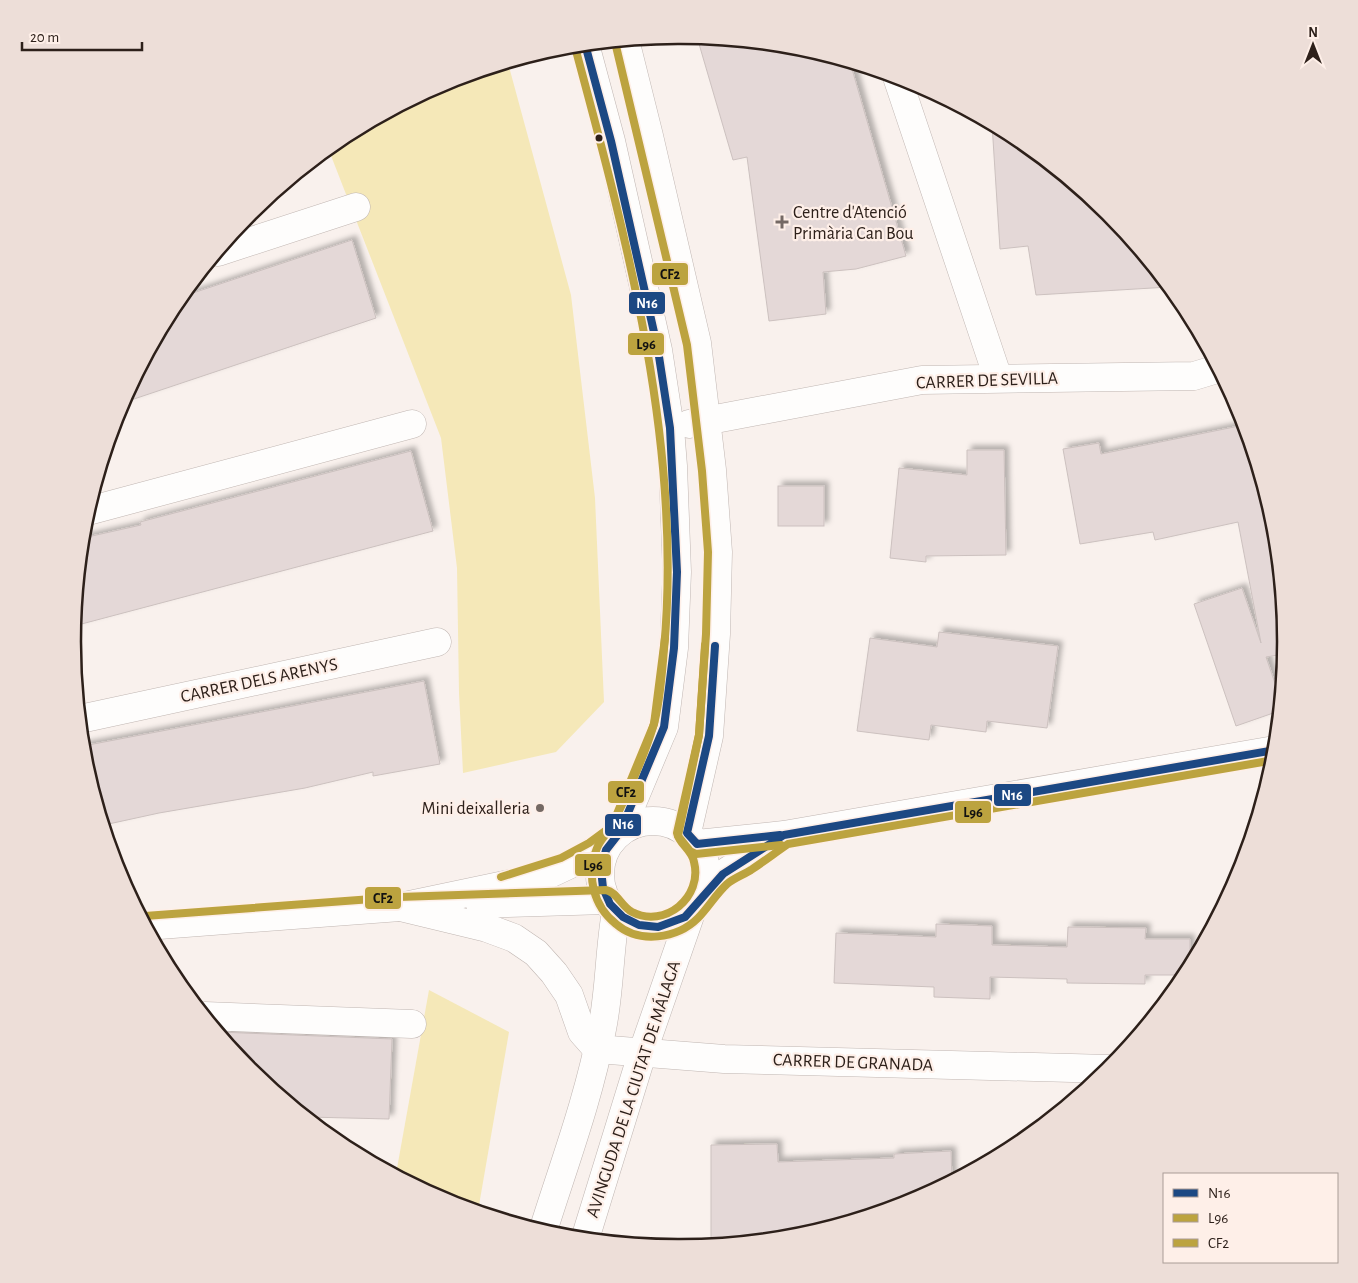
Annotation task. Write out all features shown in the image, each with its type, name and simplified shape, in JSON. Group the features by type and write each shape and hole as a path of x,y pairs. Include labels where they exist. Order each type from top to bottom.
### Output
{"street":[{"path":"627,46 652,145 696,343 706,421 718,552 716,634 709,736 692,839"},
{"path":"587,51 611,141 658,350 670,428 677,572 674,648 664,727 616,837 603,854 600,870 601,885 611,906 628,921 644,926 661,926 678,921 696,905 723,874 784,835"},
{"path":"900,86 998,378"},
{"path":"229,248 356,206"},
{"name":"CARRER DE SEVILLA","path":"670,428 922,380 1194,376 1211,370"},
{"path":"97,509 412,424"},
{"name":"CARRER DELS ARENYS","path":"86,718 437,642"},
{"path":"692,839 784,835 1266,752"},
{"path":"400,907 543,877 636,824 653,821 671,824 692,839 704,859 706,873 696,905"},
{"name":"AVINGUDA DE LA CIUTAT DE MÁLAGA","path":"587,1232 642,1054 696,905"},
{"path":"153,925 400,907 611,906"},
{"path":"545,1224 583,1106 598,1049 610,980 611,906"},
{"path":"400,907 487,928 514,938 536,953 554,973 569,995 582,1032 598,1049"},
{"path":"214,1016 412,1024"},
{"name":"CARRER DE GRANADA","path":"598,1049 642,1054 724,1059 1097,1069"}],"shaded area":[{"path":"509,68 571,295 595,498 604,702 556,752 463,773 459,693 457,568 441,438 331,156 380,124 415,105 450,89"},
{"path":"429,990 509,1032 479,1205 450,1194 397,1168"}],"building":[{"path":"699,45 757,49 796,55 852,69 906,256 856,269 823,272 826,314 769,321 747,157 733,160"},
{"path":"993,133 1043,167 1073,192 1128,247 1160,288 1036,295 1028,246 1000,249"},
{"path":"352,240 376,318 133,399 161,343 194,293"},
{"path":"1236,427 1256,487 1272,563 1276,655 1266,657 1275,683 1273,713 1236,726 1194,604 1242,588 1261,643 1238,522 1155,540 1153,532 1080,544 1063,449 1099,443 1101,454"},
{"path":"967,450 1004,450 1006,555 926,556 926,562 890,558 899,468 967,475"},
{"path":"411,451 433,531 82,624 86,563 91,536 141,525 140,522"},
{"path":"778,486 824,486 824,526 778,526"},
{"path":"939,632 1058,646 1047,728 987,721 986,732 931,725 929,740 857,731 870,638 937,647"},
{"path":"424,681 440,764 373,776 373,772 305,788 159,813 110,824 91,745"},
{"path":"936,924 992,926 992,945 1067,947 1068,927 1146,928 1145,939 1190,939 1190,951 1175,975 1145,975 1145,984 1067,983 1067,979 990,977 990,999 934,997 934,987 834,983 836,933 936,937"},
{"path":"227,1032 392,1039 389,1119 317,1117 256,1064"},
{"path":"777,1144 778,1162 894,1158 894,1154 951,1151 952,1173 908,1194 834,1219 796,1228 711,1238 711,1145"}],"transit line":[{"name":"CF2","path":"148,916 399,897 606,890 613,893 632,912 645,916 657,916 668,913 679,906 687,898 693,887 695,875 693,858 677,833 699,735 706,634 708,552 702,471 687,345 616,47"},
{"name":"N16","path":"587,51 611,141 658,350 670,428 677,572 674,648 664,727 620,832 606,850 601,869 603,888 610,904 623,917 639,925 658,927 685,917 723,874 784,835 1266,752"},
{"name":"L96","path":"577,53 614,194 646,345 658,421 665,497 668,573 664,649 653,727 629,790 612,825 597,848 592,869 592,879 597,899 608,917 625,930 636,934 647,936 669,934 680,931 698,918 727,884 788,844 1264,762"},
{"name":"CF2","path":"501,877 561,858 589,843 612,826 654,724 665,638"},
{"name":"L96","path":"705,645 699,735 678,836 690,851 696,854 781,845"},
{"name":"N16","path":"715,646 709,736 687,833 697,844 780,835"}],"place":[{"name":"Centre d'Atenció Primària Can Bou","path":"782,222"},
{"name":"Mini deixalleria","path":"540,808"}]}
